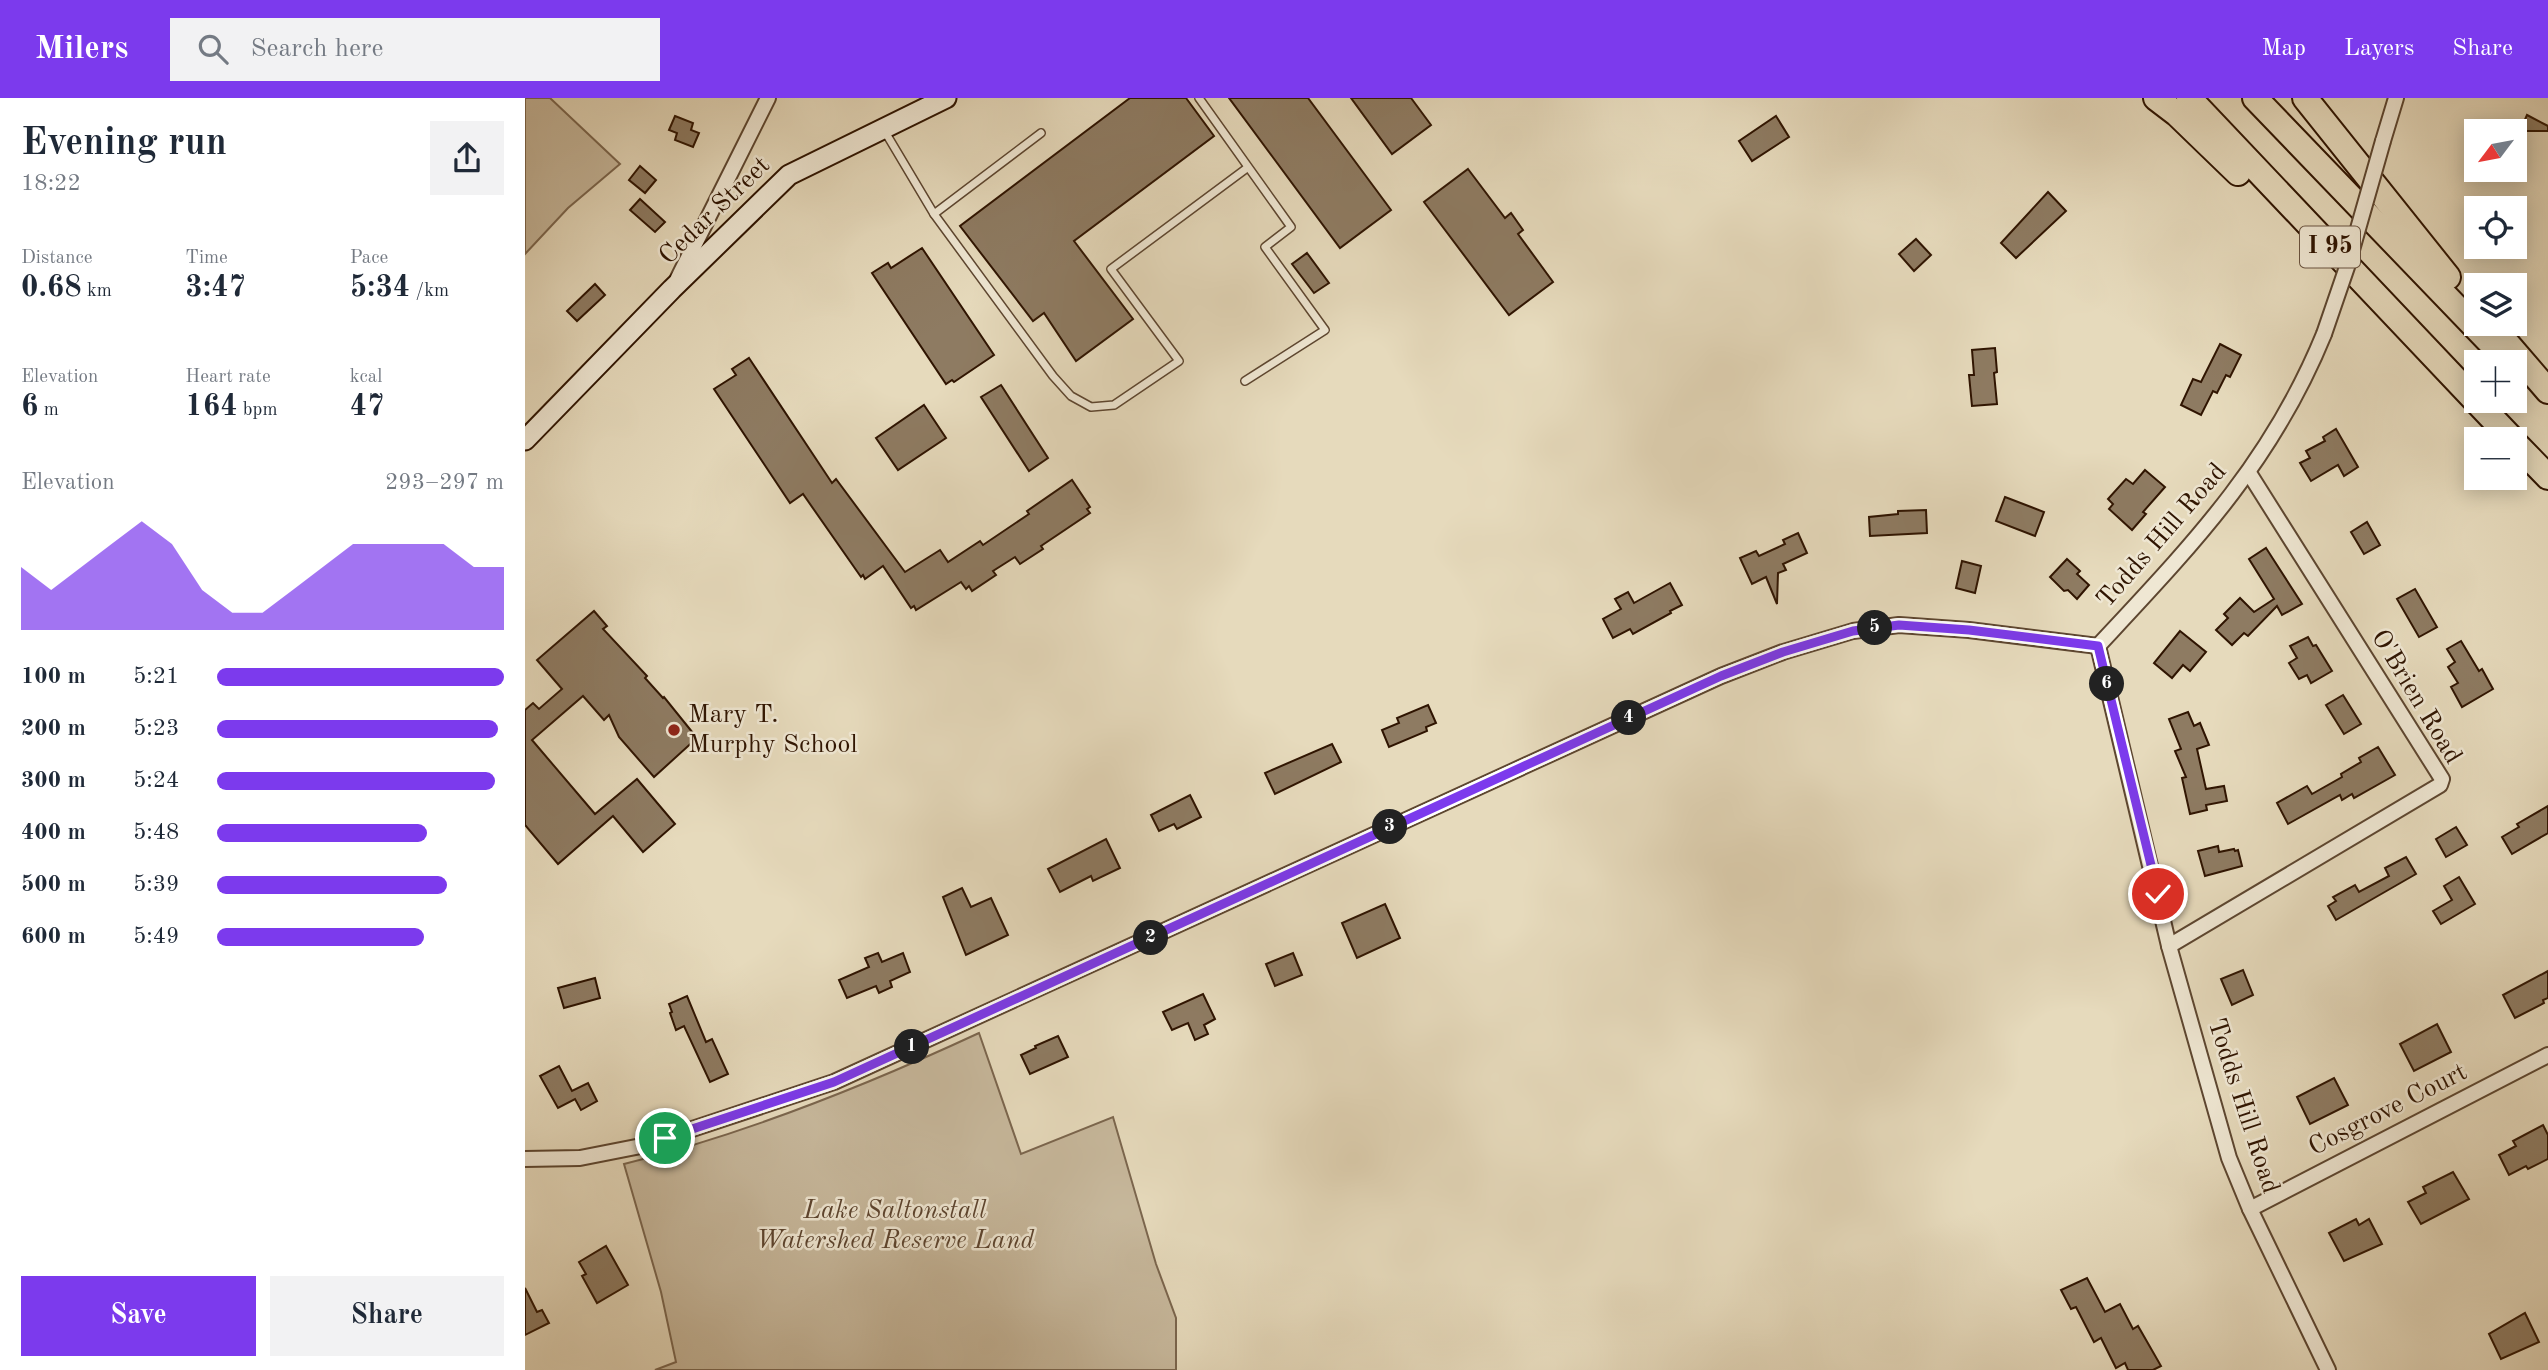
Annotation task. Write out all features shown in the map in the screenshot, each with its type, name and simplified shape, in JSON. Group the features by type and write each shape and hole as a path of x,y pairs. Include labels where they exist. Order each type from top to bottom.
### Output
{"highway":[{"path":"2156,98 2178,114 2464,389"},
{"name":"I 95","path":"2189,98 2464,389"},
{"name":"I 95","path":"2255,98 2497,350"},
{"path":"2305,98 2432,259 2464,295"},
{"path":"2500,336 2548,391"},
{"path":"2527,381 2548,403"},
{"name":"I 95","path":"2487,413 2500,427"},
{"name":"I 95","path":"2527,455 2548,477"}],"main road":[{"name":"Cedar Street","path":"525,440 672,289 789,175 946,98"}],"street":[{"path":"672,289 768,98"},
{"name":"Todds Hill Road","path":"2328,1370 2250,1209 2229,1158 2169,946 2098,646 2195,541 2249,473 2286,413 2324,334 2348,264 2396,98"},
{"name":"O'Brien Road","path":"2169,946 2440,785 2442,779 2249,473"},
{"path":"525,1159 580,1158 641,1146 834,1082 1721,676 1783,652 1853,631 1899,625 1969,630 2098,646"},
{"name":"Cosgrove Court","path":"2250,1209 2548,1055"}],"lane":[{"path":"1199,98 1291,227 1265,247 1325,330 1245,381"},
{"path":"883,129 934,214 1053,376 1071,396 1091,407 1114,405 1179,361 1111,269 1247,168"},
{"path":"934,214 1041,133"}],"green space":[{"path":"525,98 550,98 620,164 568,208 525,254"},
{"name":"Lake Saltonstall Watershed Reserve Land","path":"979,1033 1021,1154 1113,1117 1156,1264 1176,1318 1176,1370 655,1370 676,1362 661,1292 624,1164 715,1138 805,1107 893,1072"}],"building":[{"path":"1130,98 1186,98 1214,136 1074,241 1133,319 1076,361 1044,313 1033,321 960,226"},
{"path":"1229,98 1308,98 1391,210 1340,248"},
{"path":"1351,98 1411,98 1431,125 1392,154"},
{"path":"2527,115 2548,126 2548,131 2527,131"},
{"path":"675,116 693,123 691,130 699,133 693,147 675,140 677,133 669,130"},
{"path":"1776,116 1789,137 1752,161 1739,141"},
{"path":"640,166 656,180 645,193 629,180"},
{"path":"1468,169 1505,218 1511,213 1523,230 1518,234 1553,282 1509,315 1424,202"},
{"path":"2048,192 2066,211 2016,258 2001,243"},
{"path":"640,199 665,222 655,232 630,210"},
{"path":"1916,239 1931,255 1914,271 1899,254"},
{"path":"922,248 994,355 954,382 952,380 946,384 872,273 888,263 891,268"},
{"path":"1307,253 1329,283 1314,293 1292,264"},
{"path":"595,284 605,295 577,321 567,311"},
{"path":"2220,344 2241,355 2230,377 2226,375 2217,393 2213,391 2201,415 2181,405 2193,379 2201,382"},
{"path":"1995,348 1997,404 1972,406 1969,375 1974,375 1972,350"},
{"path":"749,358 832,483 836,479 905,572 940,550 948,562 980,541 983,545 1072,480 1090,507 1087,509 1090,513 1041,546 1043,549 1020,564 1015,557 993,571 996,575 972,591 969,586 966,589 961,582 916,610 914,606 911,608 883,566 865,579 863,575 861,577 803,494 790,503 714,389 736,375 732,369"},
{"path":"1001,385 1048,458 1029,471 981,397"},
{"path":"924,405 946,438 898,470 876,438"},
{"path":"2336,429 2358,467 2344,476 2338,465 2311,481 2300,463 2310,458 2306,451 2325,441 2323,437"},
{"path":"2145,470 2165,487 2143,512 2146,514 2132,530 2109,509 2113,504 2108,499 2126,479 2133,484"},
{"path":"2005,497 2044,512 2035,536 1996,521"},
{"path":"1926,510 1927,533 1870,536 1869,517 1898,514 1898,511"},
{"path":"2367,522 2380,545 2364,554 2351,532"},
{"path":"1798,533 1807,553 1783,564 1786,570 1778,573 1777,604 1766,577 1752,584 1740,558 1756,551 1759,556 1785,544 1783,540"},
{"path":"2266,548 2302,604 2282,615 2277,606 2248,636 2244,633 2232,645 2216,630 2228,618 2224,614 2240,598 2254,612 2274,599 2249,559"},
{"path":"2067,559 2080,571 2077,574 2089,585 2077,599 2050,577"},
{"path":"1962,561 1981,566 1975,593 1956,588"},
{"path":"1670,583 1682,605 1633,634 1630,629 1613,638 1603,619 1621,609 1615,599 1628,592 1634,603"},
{"path":"2415,589 2437,627 2419,637 2397,599"},
{"path":"594,611 607,626 603,629 647,676 645,678 697,738 654,777 619,737 609,715 604,720 583,696 532,740 595,814 637,779 675,824 643,852 613,816 558,864 525,825 525,710 533,703 539,709 562,689 537,660"},
{"path":"2180,631 2206,652 2190,671 2183,665 2172,678 2154,663"},
{"path":"2308,637 2332,671 2311,683 2307,675 2299,679 2289,663 2297,658 2290,646"},
{"path":"2461,641 2493,689 2462,707 2451,687 2458,683 2448,667 2455,662 2447,649"},
{"path":"2343,695 2361,724 2344,734 2326,705"},
{"path":"1428,705 1436,723 1426,727 1427,731 1389,747 1382,730 1399,723 1397,718"},
{"path":"2188,712 2194,726 2200,723 2209,745 2197,749 2206,789 2224,786 2227,801 2206,805 2207,810 2190,814 2182,778 2186,777 2175,751 2181,749 2169,719"},
{"path":"1332,744 1341,762 1275,794 1265,773"},
{"path":"2378,747 2395,775 2354,798 2352,794 2342,800 2340,795 2288,824 2277,803 2307,786 2312,794 2342,777 2341,774 2361,762 2359,758"},
{"path":"1190,795 1201,817 1177,829 1174,824 1159,831 1151,815"},
{"path":"2548,806 2548,833 2512,854 2502,837 2519,827 2517,824"},
{"path":"2456,827 2467,845 2446,857 2436,839"},
{"path":"1106,839 1120,868 1093,881 1091,876 1060,892 1048,869"},
{"path":"2218,846 2219,852 2238,850 2242,866 2205,876 2198,851"},
{"path":"2406,857 2416,874 2336,920 2328,906 2336,901 2333,897 2355,885 2359,892 2389,876 2385,868"},
{"path":"2459,877 2475,904 2441,924 2433,911 2452,900 2444,886"},
{"path":"962,888 971,907 991,898 1008,935 966,955 943,897"},
{"path":"1385,904 1400,938 1357,958 1342,923"},
{"path":"878,953 882,962 903,953 910,972 890,981 892,987 879,993 876,986 847,998 839,980 869,967 865,958"},
{"path":"1293,953 1302,975 1275,986 1266,964"},
{"path":"2243,970 2253,995 2232,1005 2221,979"},
{"path":"2548,971 2548,998 2543,1000 2544,1003 2515,1018 2503,995"},
{"path":"595,978 600,998 564,1008 558,988"},
{"path":"1203,994 1215,1019 1204,1025 1208,1034 1195,1040 1188,1023 1172,1030 1163,1012"},
{"path":"687,996 706,1042 712,1039 728,1074 710,1082 684,1026 676,1030 670,1013 669,1004"},
{"path":"2437,1024 2451,1052 2414,1071 2400,1044"},
{"path":"1058,1036 1068,1057 1030,1074 1021,1055"},
{"path":"559,1066 572,1091 588,1083 597,1101 581,1110 575,1099 558,1108 540,1076"},
{"path":"2334,1078 2348,1105 2310,1124 2297,1097"},
{"path":"2543,1125 2548,1135 2548,1159 2509,1175 2499,1155 2516,1146 2513,1141"},
{"path":"2453,1172 2469,1199 2421,1224 2408,1202 2426,1193 2423,1187"},
{"path":"2356,1219 2359,1225 2369,1219 2382,1244 2344,1261 2329,1233"},
{"path":"606,1246 628,1285 597,1303 582,1276 586,1274 579,1262"},
{"path":"2087,1278 2105,1312 2120,1304 2133,1329 2138,1326 2161,1366 2153,1370 2128,1370 2125,1363 2116,1368 2101,1338 2094,1342 2076,1307 2071,1309 2061,1290"},
{"path":"525,1288 537,1312 542,1310 549,1323 525,1335"},
{"path":"2525,1313 2539,1342 2501,1359 2489,1334"}],"place":[{"name":"Mary T. Murphy School","path":"674,730"}],"route":[{"path":"665,1138 834,1082 1721,676 1783,652 1853,631 1899,625 1969,630 2098,646 2158,894"}]}
